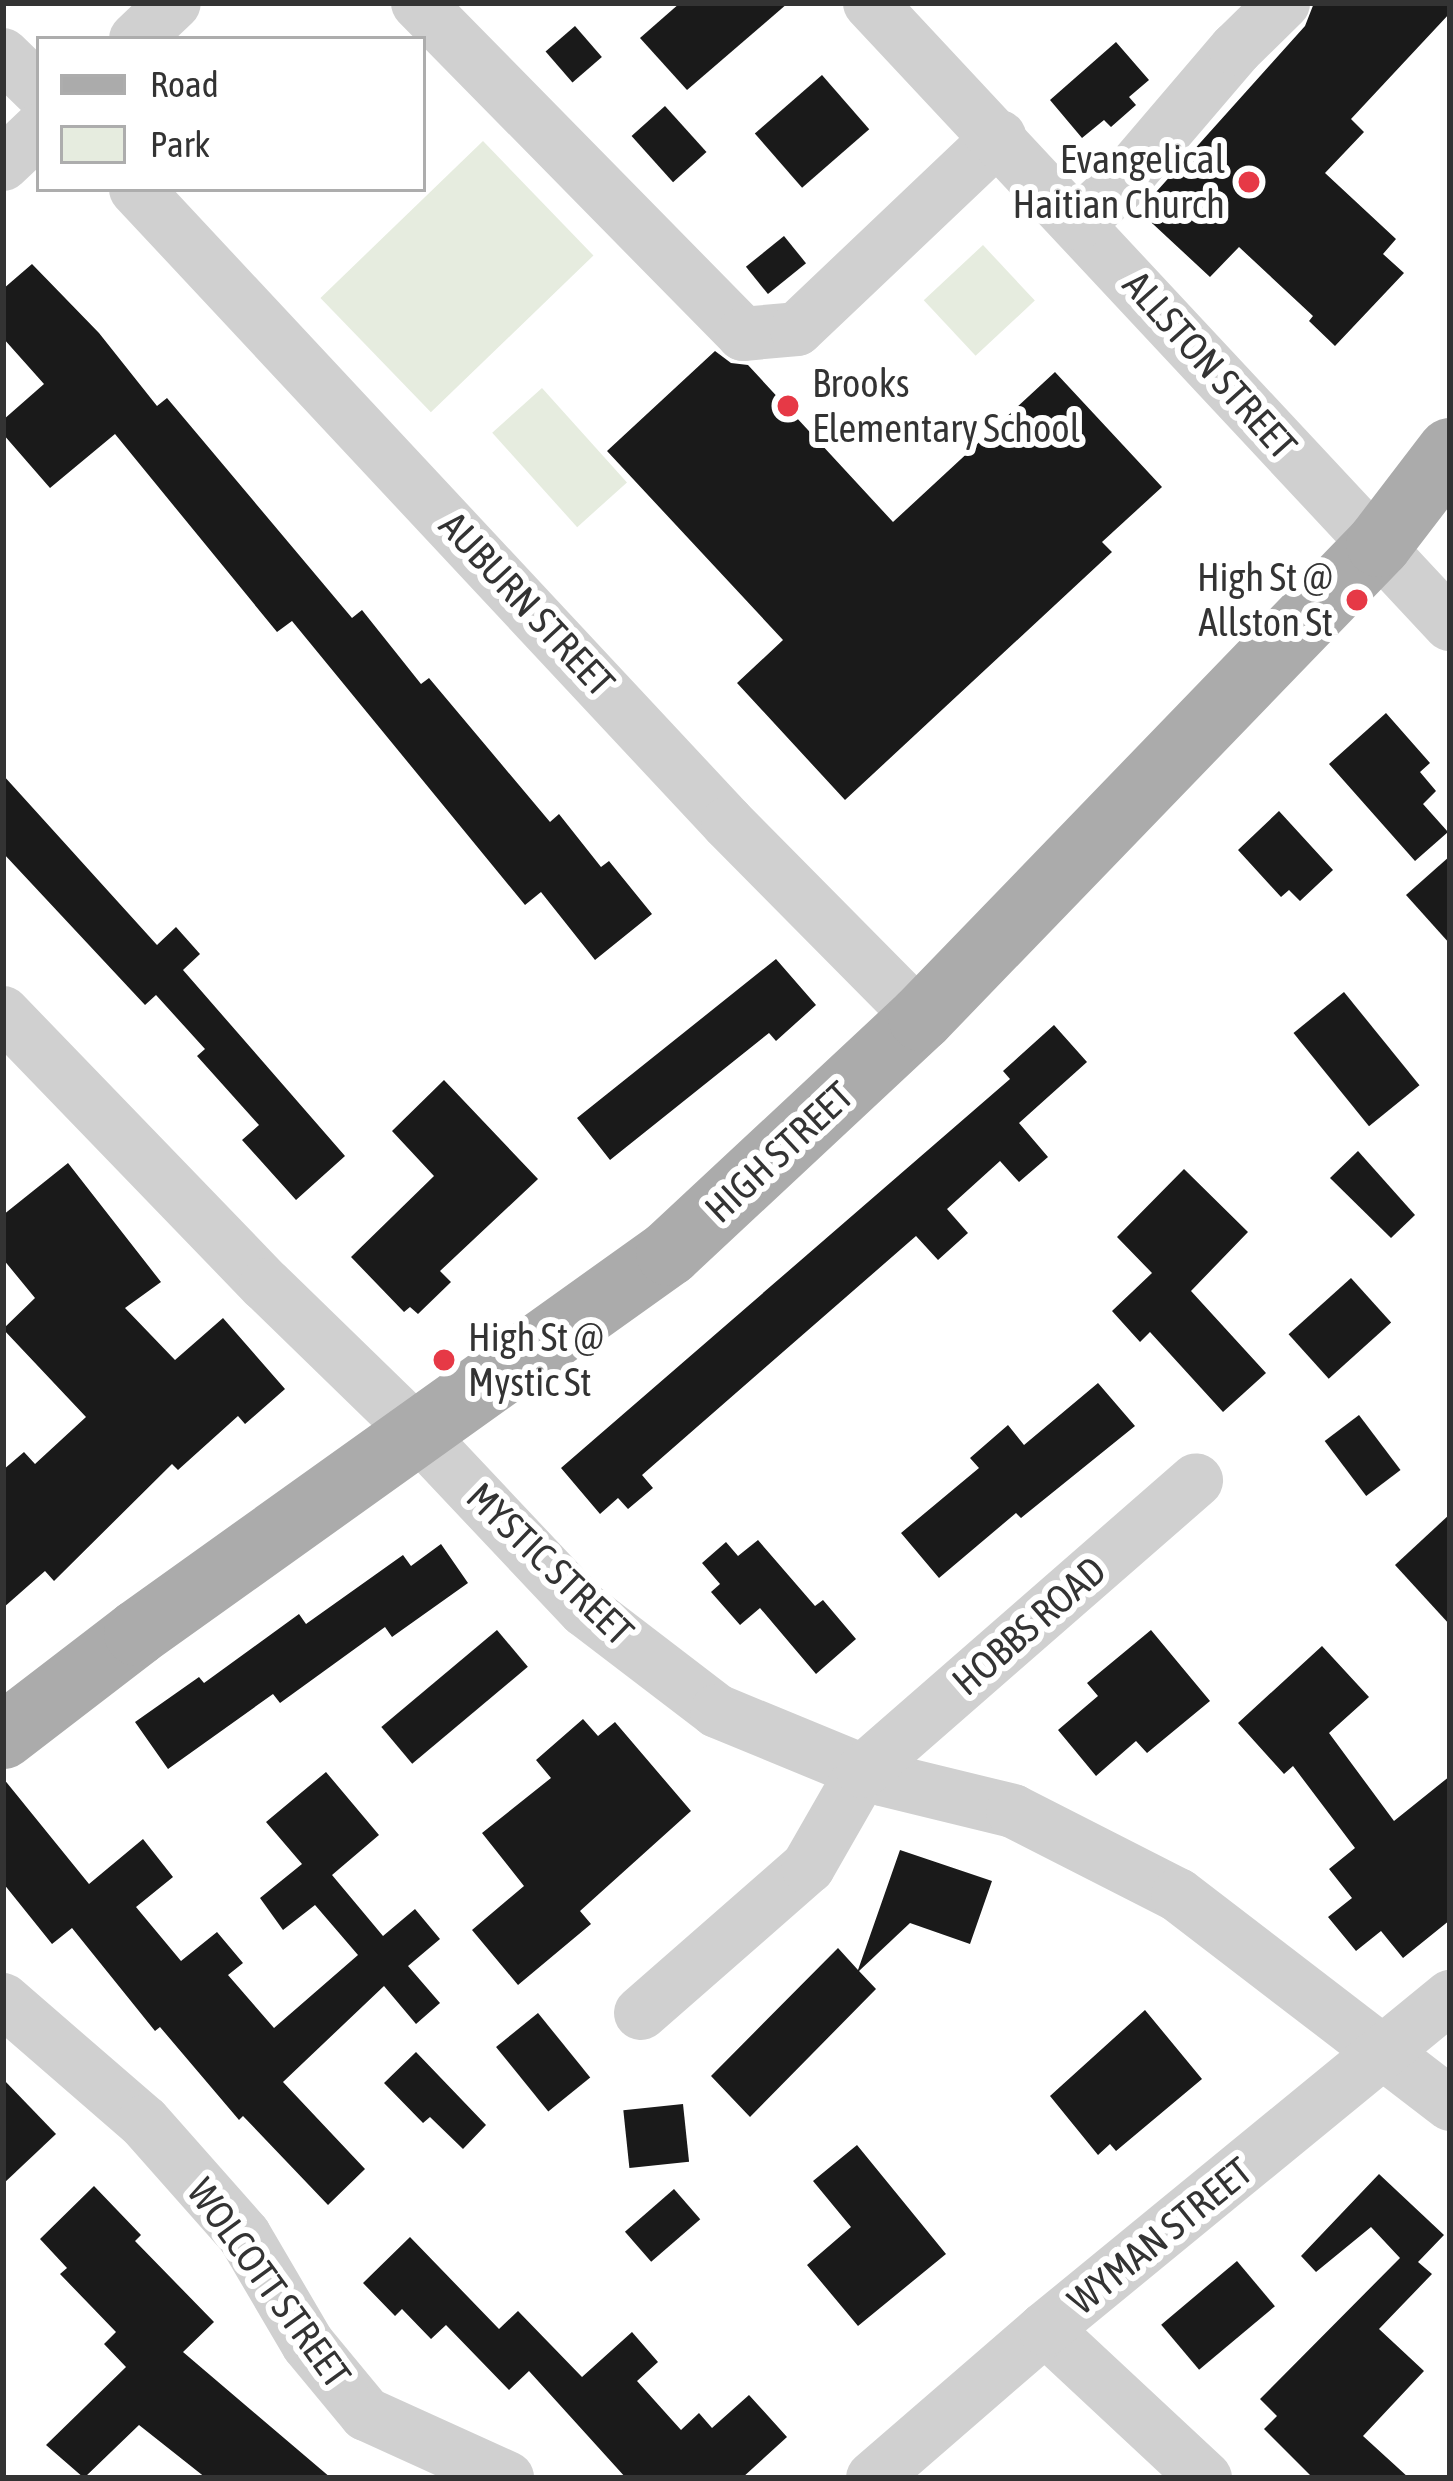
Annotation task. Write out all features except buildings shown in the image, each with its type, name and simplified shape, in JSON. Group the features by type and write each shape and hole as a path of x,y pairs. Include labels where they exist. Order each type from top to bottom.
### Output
{"main road":[{"name":"HIGH STREET","path":"3,1736 669,1252 921,1018 1379,544 1450,451"}],"street":[{"path":"139,36 174,3"},
{"path":"418,3 743,334 797,329 999,137"},
{"name":"ALLSTON STREET","path":"870,3 1450,624"},
{"path":"1078,223 1118,187 1236,49 1283,3"},
{"path":"3,55 36,87"},
{"path":"3,164 36,133"},
{"name":"AUBURN STREET","path":"139,192 728,823 921,1018"},
{"name":"MYSTIC STREET","path":"3,1013 417,1432 585,1610 717,1711 863,1771 1013,1811 1178,1895 1450,2104"},
{"name":"HOBBS ROAD","path":"641,2013 808,1867 863,1771 1196,1481"},
{"name":"WYMAN STREET","path":"873,2478 1046,2329 1450,1997"},
{"name":"WOLCOTT STREET","path":"3,2000 144,2122 244,2235 308,2344 366,2414 507,2478"},
{"path":"1046,2329 1205,2478"}],"green space":[{"path":"483,141 593,255 431,412 320,298"},
{"path":"983,245 1035,301 976,356 924,300"},
{"path":"542,388 627,482 577,527 492,433"}],"place":[{"name":"Evangelical Haitian Church","path":"1249,182"},
{"name":"Brooks Elementary School","path":"788,406"},
{"name":"High St @ Allston St","path":"1357,600"},
{"name":"High St @ Mystic St","path":"444,1360"}]}
